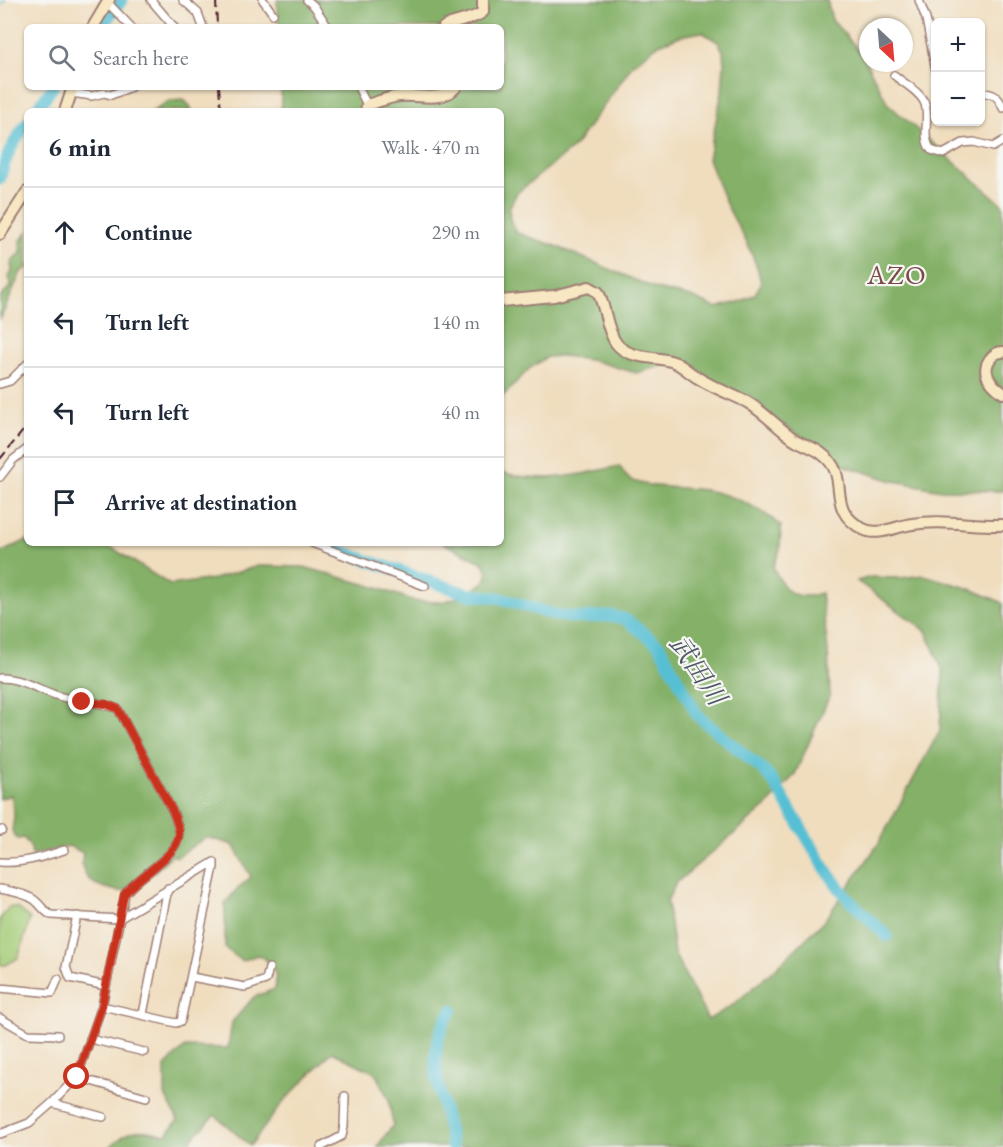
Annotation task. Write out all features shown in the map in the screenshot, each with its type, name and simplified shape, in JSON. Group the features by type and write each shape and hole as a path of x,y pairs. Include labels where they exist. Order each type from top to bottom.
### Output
{"street":[{"path":"151,0 171,24"},
{"path":"183,0 198,13 202,24"},
{"path":"263,0 273,14"},
{"path":"307,0 326,24"},
{"path":"449,24 475,18 483,12 483,0"},
{"path":"919,0 926,19 931,45"},
{"path":"95,24 108,1 128,24"},
{"path":"894,75 925,104 926,139 931,150 943,154 963,143 974,142 993,147 1003,141"},
{"path":"66,108 72,90 92,96 104,93 111,95 124,90"},
{"path":"359,90 367,108 400,96 442,96 454,90"},
{"path":"985,94 999,98 1003,108"},
{"path":"0,234 24,197"},
{"path":"504,301 554,296 589,287 598,292 617,344 628,353 675,362 692,375 719,390 749,403 797,441 821,452 833,463 837,472 840,504 846,516 863,529 879,532 900,526 930,522 1003,525"},
{"path":"1003,352 999,351 992,356 987,363 986,372 989,381 1003,393"},
{"path":"0,384 10,381 24,367"},
{"path":"0,477 13,460 24,452"},
{"path":"320,546 425,586"},
{"path":"0,678 18,680 65,698 106,704 118,709 173,812 179,830 177,843 165,858 131,885 124,895 102,1006 77,1077 29,1123 0,1134"},
{"path":"0,862 12,864 64,850"},
{"path":"0,889 33,899 51,915 119,919 214,862 181,1022 176,1023 102,1006"},
{"path":"143,1014 168,888"},
{"path":"77,916 66,967 70,978 106,986"},
{"path":"191,976 245,987 266,980 269,968"},
{"path":"0,988 52,993 58,979"},
{"path":"0,1018 28,1034 58,1035"},
{"path":"90,1039 144,1052"},
{"path":"77,1077 146,1096"},
{"path":"321,1147 342,1136 345,1127 345,1096"},
{"path":"52,1103 103,1117"}],"green space":[{"path":"277,0 827,0 832,20 859,52 859,72 871,72 888,104 1003,205 1003,491 941,490 889,480 834,462 820,448 773,418 754,399 733,393 716,384 683,360 636,373 595,361 563,356 547,357 529,369 504,395 504,108 281,108 281,90 504,90 504,24 279,24","holes":["702,32 718,42 723,51 722,92 708,159 727,206 747,243 758,270 761,283 755,294 742,301 716,308 691,297 656,289 556,246 517,233 510,220 509,208 517,193 574,147 633,64 659,44 680,36"]},
{"path":"184,100 191,108 158,108 169,101"},
{"path":"24,236 24,270 21,272 0,320 0,298 11,285 9,277 12,271 11,264 15,257 21,254 20,242"},
{"path":"619,466 627,477 642,484 715,492 746,503 781,526 780,550 773,567 786,588 796,595 803,596 821,593 828,651 830,695 795,774 768,805 676,883 667,901 674,953 708,1020 733,1005 775,969 824,921 877,846 940,730 943,671 926,631 857,581 871,577 901,578 924,575 971,589 1003,603 1003,1147 377,1147 393,1125 389,1100 375,1073 332,1052 284,1101 250,1146 215,1115 190,1141 193,1147 110,1147 117,1140 136,1131 166,1135 178,1120 165,1095 165,1066 185,1047 228,1048 232,1022 254,997 275,989 276,978 274,968 263,958 257,955 242,961 225,948 225,904 251,877 233,845 206,837 177,857 172,855 136,886 120,891 96,885 87,877 83,867 83,853 69,846 32,855 31,848 24,838 18,839 13,833 14,813 11,795 0,799 0,553 24,541 24,546 104,546 114,549 170,585 214,579 258,566 304,567 415,601 441,602 466,595 485,581 488,572 482,562 449,546 504,546 504,473 545,478 575,475"},
{"path":"9,907 18,908 30,919 18,958 6,965 0,965 0,919"}],"waterway":[{"path":"0,6 5,0"},
{"path":"103,24 122,0"},
{"path":"37,108 51,90"},
{"path":"0,179 10,150 24,128"},
{"name":"武田川","path":"334,549 468,594 500,598 555,615 577,618 613,616 625,619 659,645 698,716 762,769 773,781 837,885 850,901 887,936"},
{"path":"452,1010 442,1028 437,1044 436,1059 439,1089 452,1147"}],"railway":[{"path":"216,0 217,24"},
{"path":"219,90 221,108"},
{"path":"0,459 24,430"}],"district":[{"name":"AZO","path":"897,275"}],"route":[{"path":"77,1077 102,1006 124,895 131,885 165,858 174,848 179,837 173,812 124,717 118,709 106,704 82,702"}]}
